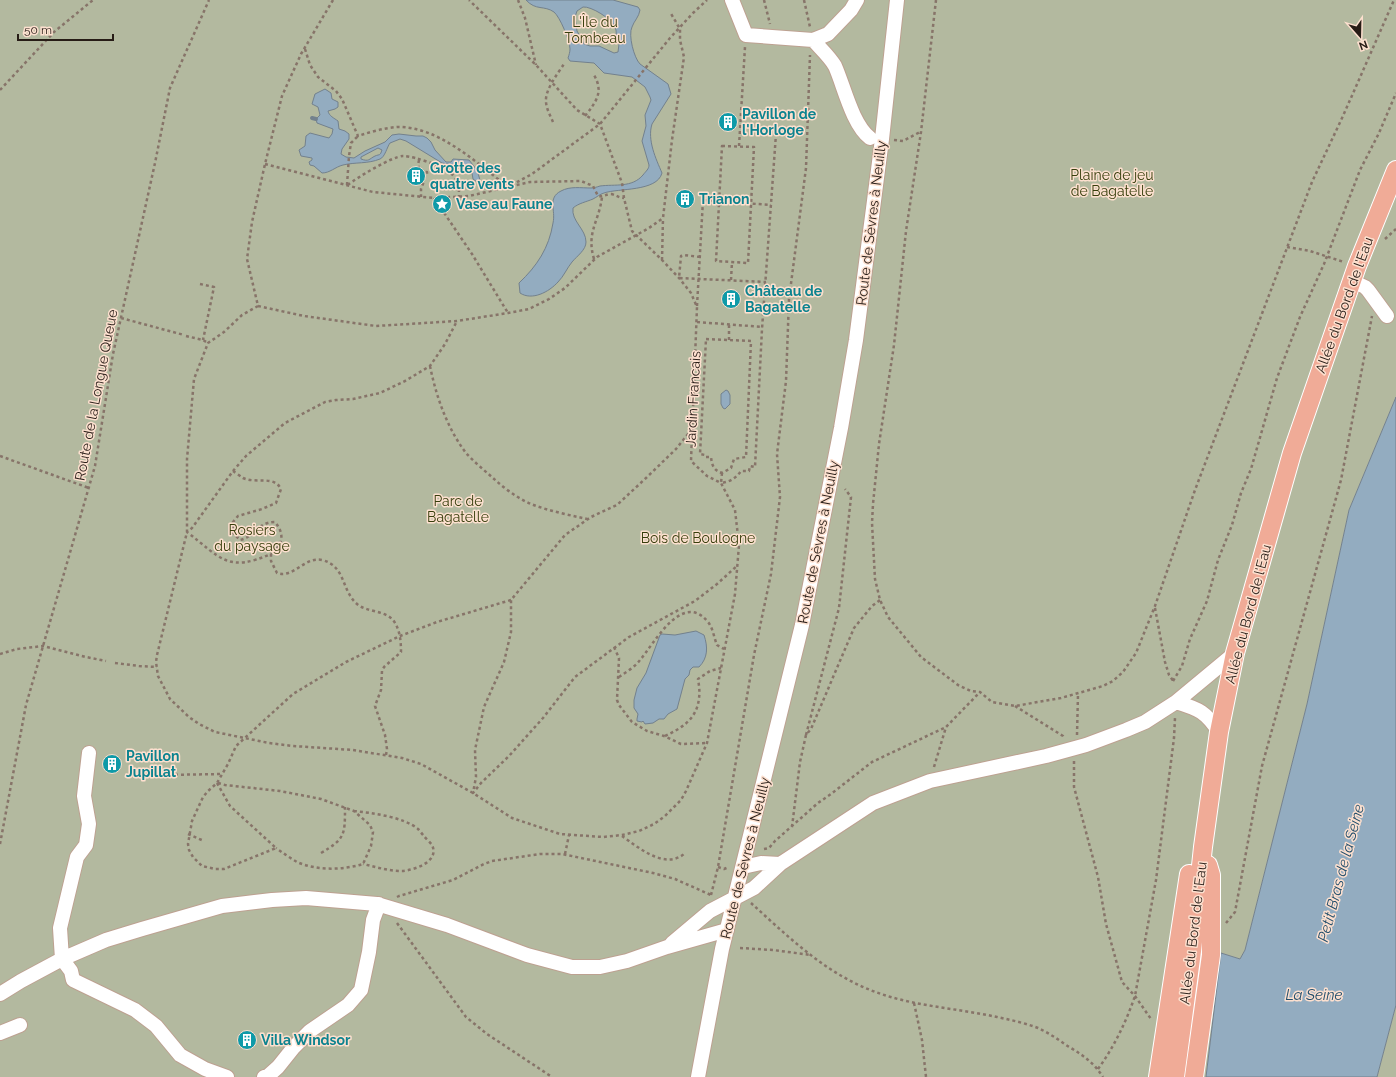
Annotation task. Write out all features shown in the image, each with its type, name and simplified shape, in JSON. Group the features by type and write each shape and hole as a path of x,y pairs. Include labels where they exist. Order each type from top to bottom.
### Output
{"main road":[{"name":"Allée du Bord de l'Eau","path":"1175,1077 1192,951 1203,847 1219,732 1235,653 1292,453 1352,281 1396,170"},
{"path":"1158,1077 1191,863 1203,847"},
{"path":"1194,1077 1211,955 1211,875 1203,847"}],"street":[{"path":"732,0 746,34 813,40 828,34 851,10 857,0"},
{"name":"Route de Sèvres à Neuilly","path":"698,1077 734,900 736,867 802,625 841,428 856,340 882,139 897,0"},
{"path":"813,40 834,64 854,116 865,134 870,138"},
{"path":"1352,281 1365,287 1387,316"},
{"path":"667,947 710,911 734,900 754,888 780,864 873,803 930,781 1072,749 1110,737 1145,722 1176,702 1235,653"},
{"path":"1176,702 1200,711 1207,716 1219,732"},
{"path":"89,753 84,796 89,824 86,845 77,856 60,928 62,959 71,971 73,980 135,1010 156,1026 180,1055 205,1069 228,1077"},
{"path":"736,867 761,864 780,864"},
{"path":"0,994 62,959 106,940 142,928 222,906 272,900 306,898 384,906 447,925 527,954 572,967 600,967 626,961 667,947 727,930"},
{"path":"264,1077 268,1076 278,1067 294,1047 310,1031 348,1005 360,990 369,952 373,920 384,906"},
{"path":"0,1033 20,1025"}],"path":[{"path":"0,90 54,32 93,0"},
{"name":"Route de la Longue Queue","path":"0,844 26,705 95,466 113,354 170,88 209,0"},
{"path":"258,306 248,259 252,222 265,164 282,96 305,48 334,0"},
{"path":"469,0 536,64 577,110 600,124 622,183 632,231 679,278 690,293 697,308"},
{"path":"518,0 525,18 536,64"},
{"path":"508,187 532,174 600,124 616,103 635,83 648,65 693,13 707,0"},
{"path":"764,0 774,37"},
{"path":"711,899 718,868 753,663 771,574 780,497 777,454 786,381 789,299 806,168 810,54 813,40 804,0"},
{"path":"936,0 921,132 906,231 894,346 872,504 875,579 880,600 888,617 921,657 958,685 980,692 992,702 1015,706 1078,694 1103,686 1114,681 1123,672 1136,653 1195,490 1312,182 1394,0"},
{"path":"662,260 663,218 672,140 684,58 680,40 680,29 670,12"},
{"path":"739,146 746,34"},
{"path":"305,48 310,64 318,77 336,91 342,98 358,136"},
{"path":"553,122 545,100 547,92 564,64"},
{"path":"585,116 598,96 597,81 594,75"},
{"path":"1173,681 1182,666 1190,639 1207,601 1218,560 1232,525 1241,493 1251,469 1278,378 1300,317 1326,257 1360,170 1379,133 1396,93"},
{"path":"347,185 351,143 358,136 377,130 397,127 420,130 445,140 508,187"},
{"path":"892,140 903,141 921,132"},
{"path":"771,205 703,200 691,461 707,476 721,483 730,482 742,471 750,471 750,466 755,466 776,134"},
{"path":"722,146 754,147 748,263 716,261 719,201 722,146"},
{"path":"347,185 354,179 397,157 403,156 436,165 453,174 456,179 459,197"},
{"path":"419,160 418,165 424,182 421,189 421,197"},
{"path":"265,164 373,192 421,197 434,198 468,196 530,182 581,181 593,186 598,196 602,197 611,194 624,198"},
{"path":"419,174 427,172 423,178"},
{"path":"594,259 591,240 595,222 601,207 602,197"},
{"path":"434,198 472,254 508,314"},
{"path":"663,218 649,228 594,259 565,288 549,299 529,309 508,314 457,321 376,326 304,316 258,306 242,315 224,332 208,343 194,379 187,459 187,532 157,655 158,676 164,690 181,711 199,724 216,732 293,746 354,750 386,755 421,764 473,793 512,818 560,834 604,837 622,836 639,831 654,824 675,808 686,791 707,743 724,649 736,594 738,564 739,545 735,510 721,483 722,472"},
{"path":"1383,241 1396,229"},
{"path":"1287,247 1310,251 1348,264"},
{"path":"679,278 681,256 700,257"},
{"path":"731,280 732,262"},
{"path":"679,278 766,282"},
{"path":"200,284 214,287 203,340"},
{"path":"1226,924 1235,912 1262,766 1341,480 1373,309 1371,294"},
{"path":"121,318 203,340 208,343"},
{"path":"187,532 195,525 233,470 246,456 280,427 301,413 325,402 353,399 380,393 405,381 430,366 445,344 457,321"},
{"path":"697,322 763,327"},
{"path":"729,325 729,340"},
{"name":"Jardin Francais","path":"706,339 729,340 751,341 746,457 734,459 731,468 718,472 712,466 712,457 706,457 706,455 700,454 706,339"},
{"path":"430,366 435,390 450,425 466,453 506,490 530,503 555,512 587,520"},
{"path":"276,848 224,869 208,869 202,866 193,857 188,844 188,834 192,821 203,797 217,783 236,746 293,694 346,662 400,636 437,622 511,600 565,535 587,520 617,505 651,474 692,429"},
{"path":"0,456 89,488"},
{"path":"187,532 222,560 233,563 247,563 271,554 281,544 280,530 275,522 268,522 260,526 246,539 240,540 233,534 233,522 238,516 276,503 281,489 278,484 272,481 260,481 244,478 233,470"},
{"path":"792,827 800,762 840,608 851,497 845,489"},
{"path":"271,554 271,562 277,573 281,575 287,574 312,560 321,560 330,563 339,572 352,598 357,604 390,618 393,621 400,636 401,652 384,667 382,671 381,690 375,706 385,736 387,748 386,755"},
{"path":"473,793 543,718 575,677 629,637 695,601 717,584 738,564"},
{"path":"473,793 476,777 475,750 484,707 504,662 511,632 511,600"},
{"path":"806,735 811,729 854,628 872,606 880,600"},
{"path":"1098,1069 1111,1050 1131,1008 1135,996 1156,880 1174,738 1177,689 1169,675 1165,662 1154,606"},
{"path":"618,677 639,662 664,628 682,614 691,612 706,620 711,626 717,645 724,649"},
{"path":"670,615 674,619"},
{"path":"0,654 17,649 43,646 106,661"},
{"path":"614,647 619,658 616,691 617,700 623,711 632,722 647,731 664,736 681,744 707,743"},
{"path":"115,663 157,667"},
{"path":"664,736 688,723 696,711 700,698 698,679 710,671 721,668"},
{"path":"763,849 769,848 818,802 831,794 872,762 946,727 980,692"},
{"path":"1078,694 1072,749 1074,759 1074,787 1098,877 1106,924 1122,982 1135,996 1154,1022"},
{"path":"1015,706 1063,736 1072,749"},
{"path":"930,781 946,727"},
{"path":"163,775 222,774"},
{"path":"217,783 280,791 321,799 354,811 370,825 373,832 371,846 363,864"},
{"path":"217,783 230,806 276,848 307,866 337,869 363,864 392,871 412,869 421,866 430,860 433,853 432,846 418,829 402,821 376,813 354,811"},
{"path":"321,853 342,839 345,807"},
{"path":"188,834 204,841"},
{"path":"565,854 569,835"},
{"path":"622,836 655,856 666,860 675,859 684,854"},
{"path":"552,1077 487,1034 466,1017 384,906 398,896 453,880 492,861 540,854 565,854 653,873 675,879 711,895"},
{"path":"718,868 724,869 736,867"},
{"path":"734,900 751,903 811,955 858,985 898,1000 973,1012 1038,1028 1086,1058 1098,1069 1103,1077"},
{"path":"740,948 773,950 811,955"},
{"path":"914,1003 922,1040 926,1077"}],"green space":[{"name":"Bois de Boulogne","path":"0,0 1396,0 1396,397 1349,510 1307,704 1245,950 1240,959 1221,953 1206,1077 0,1077"},
{"path":"1396,1005 1396,1077 1377,1077"}],"water":[{"path":"526,0 613,0 638,7 640,10 638,17 631,31 632,46 636,57 640,64 668,84 671,94 652,124 651,130 651,143 662,173 659,179 645,186 603,193 573,208 574,217 584,233 586,242 585,248 572,262 554,286 535,296 520,293 519,283 537,263 549,241 554,218 554,197 564,189 629,184 639,179 643,175 648,169 649,165 642,141 646,126 645,115 651,100 645,87 632,77 604,73 594,63 570,61 568,58 570,49 567,35 554,12 533,6","holes":["583,7 587,7 601,14 613,24 616,30 616,40 619,44 618,52 614,53 599,46 584,44 577,31 575,17 577,11"]},
{"path":"325,89 331,93 332,99 338,102 338,107 328,111 331,116 338,121 339,129 349,134 349,139 342,149 341,154 346,157 354,158 385,142 392,135 399,134 423,136 431,142 435,150 446,162 451,162 453,159 469,160 477,170 480,180 477,182 473,179 472,173 467,171 464,166 442,163 406,141 400,139 390,143 385,154 380,159 371,162 343,165 328,172 322,173 314,166 310,165 309,162 312,158 301,156 299,150 305,146 306,136 310,133 329,138 332,134 333,129 317,123 316,119 320,115 318,107 312,104 315,94","holes":["378,148 382,150 380,154 369,160 361,159 361,157"]},
{"path":"726,390 730,395 730,404 725,409 721,404 721,394"},
{"name":"La Seine","path":"1396,397 1396,1005 1377,1077 1206,1077 1221,953 1240,959 1245,950 1307,704 1349,510"},
{"path":"696,631 704,635 707,648 706,656 702,664 699,667 693,667 685,679 677,709 668,714 664,719 659,719 653,723 645,724 643,721 637,721 638,714 634,708 634,700 637,688 646,673 660,635 675,635"}],"waterway":[{"path":"312,118 316,119"}],"place":[{"name":"Pavillon de l'Horloge","path":"728,122"},
{"name":"Grotte des quatre vents","path":"416,176"},
{"name":"Trianon","path":"685,199"},
{"name":"Vase au Faune","path":"442,204"},
{"name":"Château de Bagatelle","path":"731,299"},
{"name":"Pavillon Jupillat","path":"112,764"},
{"name":"Villa Windsor","path":"247,1040"}],"park label":[{"name":"L'Île du Tombeau","path":"595,30"},
{"name":"Plaine de jeu de Bagatelle","path":"1112,184"},
{"name":"Parc de Bagatelle","path":"458,510"},
{"name":"Rosiers du paysage","path":"252,538"}],"water label":[{"name":"Petit Bras de la Seine","path":"1341,873"}]}
